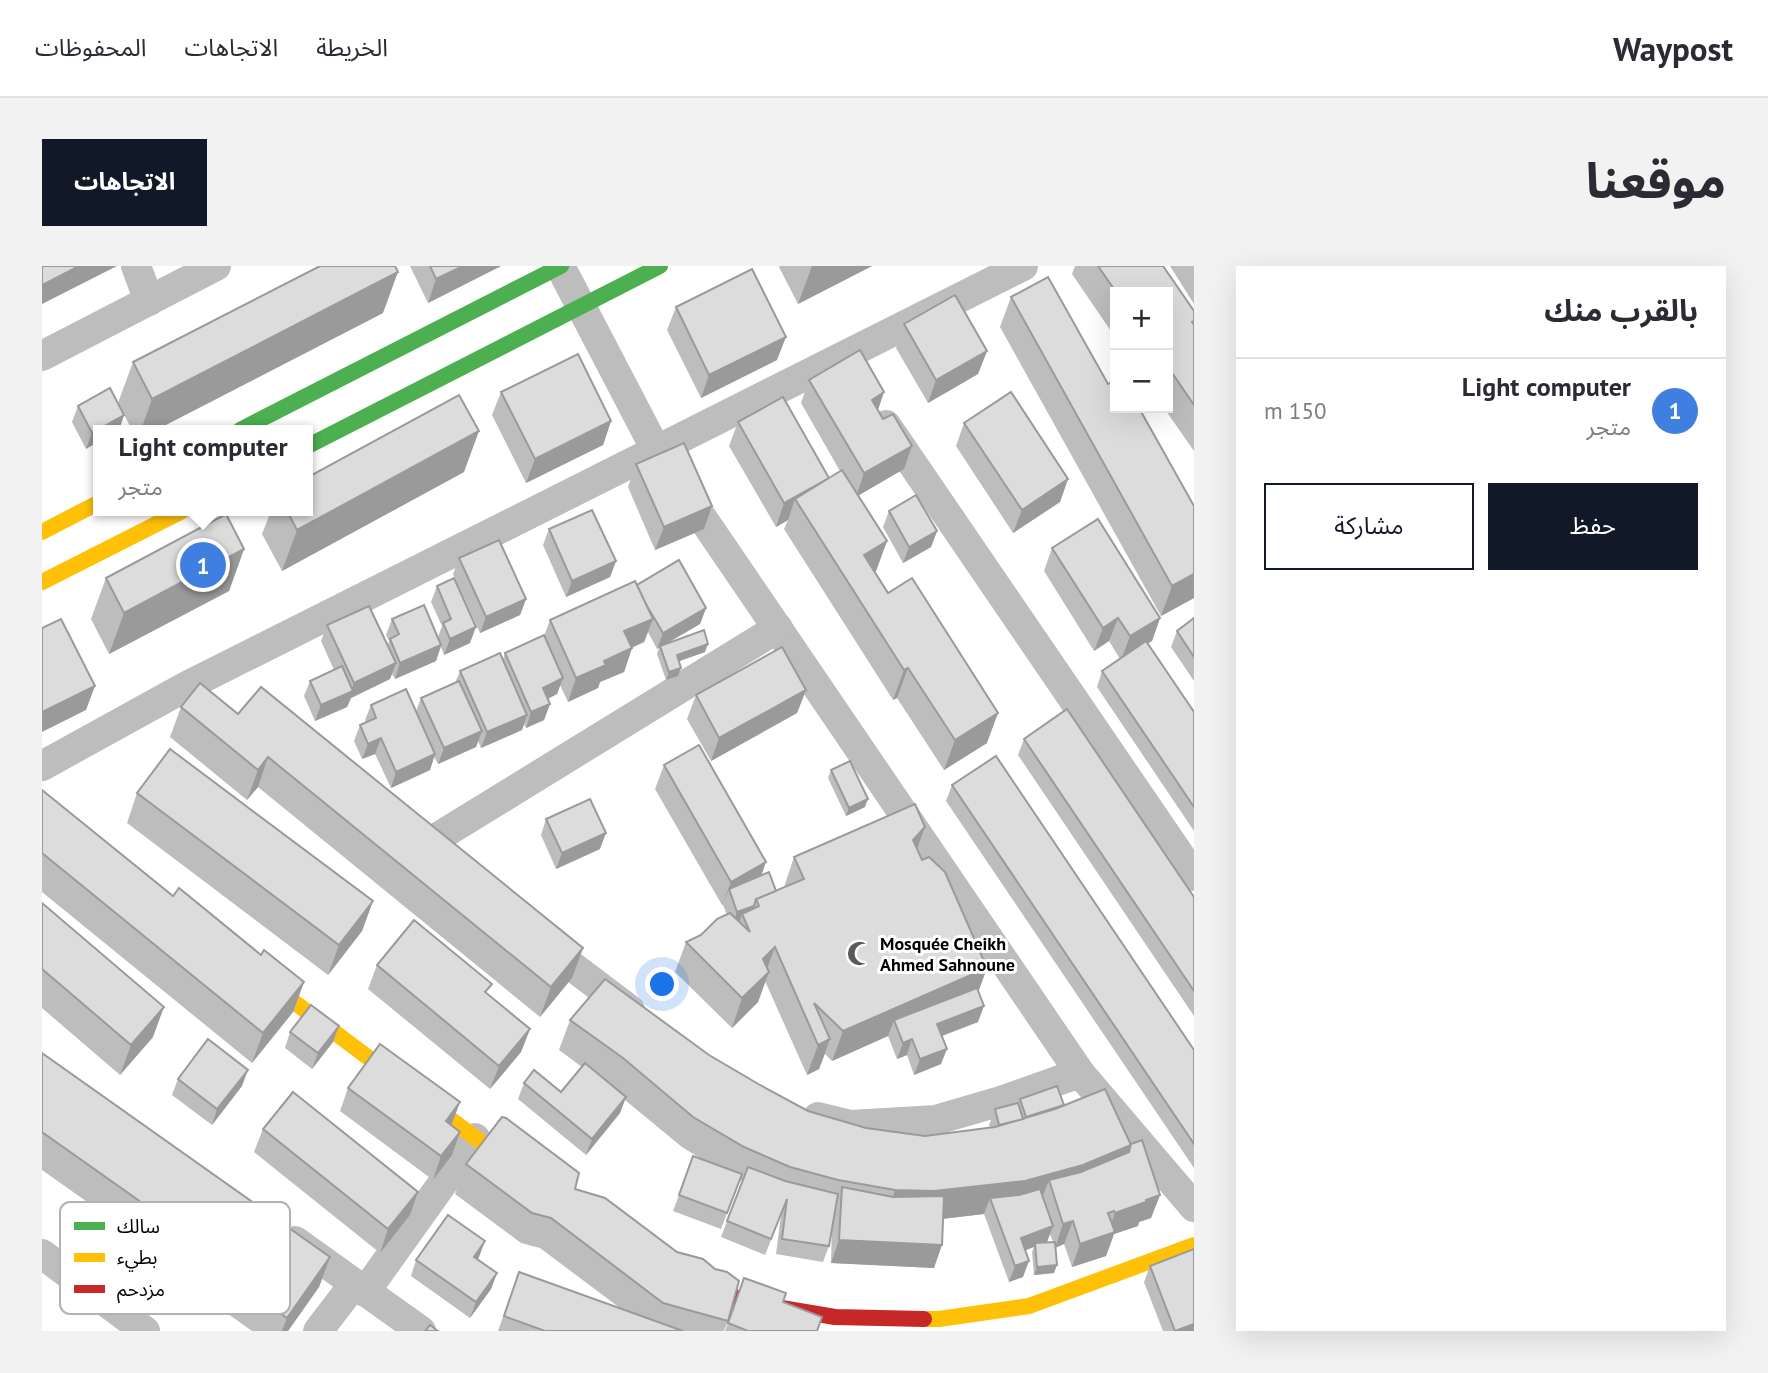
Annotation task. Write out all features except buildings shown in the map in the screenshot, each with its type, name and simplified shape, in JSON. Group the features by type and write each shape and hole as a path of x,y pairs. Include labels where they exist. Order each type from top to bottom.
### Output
{"street":[{"path":"136,266 149,300"},
{"path":"42,356 216,266"},
{"path":"250,425 561,266 656,450 1080,1073 1194,1207"},
{"path":"313,443 660,266"},
{"path":"42,766 198,694 656,450 856,381 1021,277"},
{"path":"856,381 1194,876"},
{"path":"42,532 93,506"},
{"path":"42,582 172,516"},
{"path":"417,851 778,628"},
{"path":"523,930 651,1025"},
{"path":"242,963 537,1184"},
{"path":"788,1109 851,1125 936,1120 1001,1101 1080,1073"},
{"path":"318,1331 360,1288 475,1138"},
{"path":"290,1238 421,1331"},
{"path":"669,1268 746,1302 835,1317 939,1320 1029,1306 1194,1245"},
{"path":"42,1254 60,1267"},
{"path":"122,1314 145,1331"}],"traffic: fast":[{"path":"250,425 561,266"},
{"path":"313,443 660,266"}],"traffic: slow":[{"path":"42,532 93,506"},
{"path":"42,582 172,516"},
{"path":"254,972 525,1175"},
{"path":"924,1319 1029,1306 1194,1245"}],"traffic: jam":[{"path":"685,1275 746,1302 835,1317 924,1319"}],"place":[{"name":"Light computer","path":"203,565"},
{"name":"Mosquée Cheikh Ahmed Sahnoune","path":"860,954"}]}
